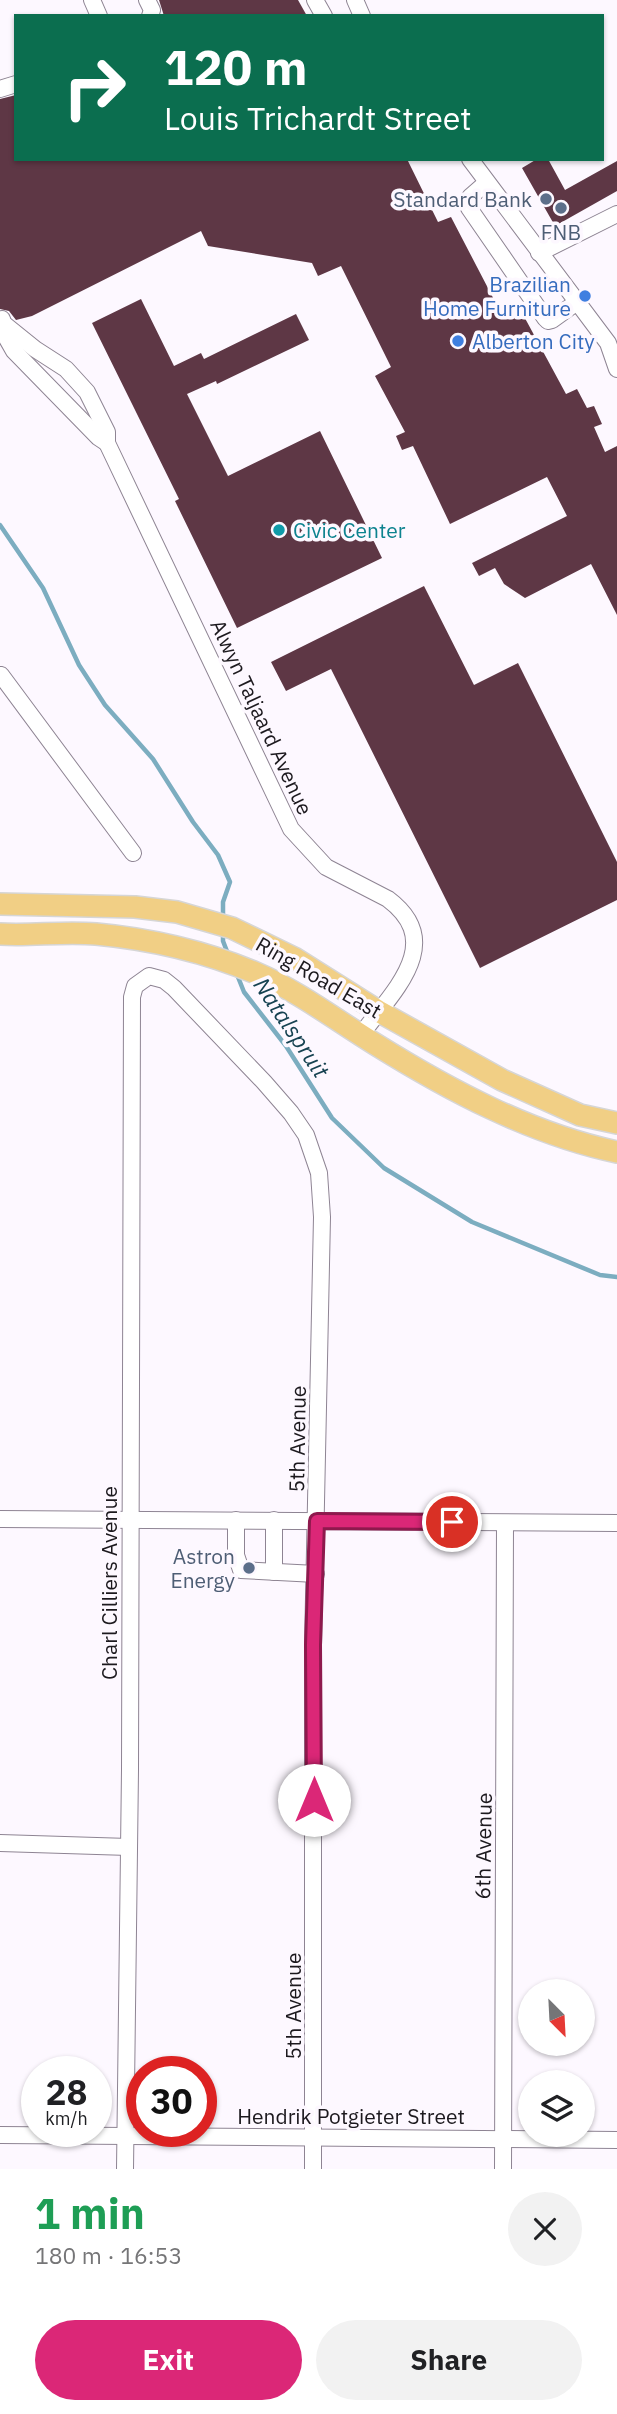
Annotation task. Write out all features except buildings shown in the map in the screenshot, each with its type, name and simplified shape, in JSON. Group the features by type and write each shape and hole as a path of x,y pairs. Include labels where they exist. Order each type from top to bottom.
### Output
{"main road":[{"name":"Ring Road East","path":"0,904 135,907 177,912 232,928 294,958 378,1011 502,1080 580,1115 617,1123"},
{"name":"Ring Road East","path":"0,934 95,933 184,949 258,974 402,1061 530,1127 582,1145 617,1152"}],"street":[{"path":"471,161 608,343 617,369"},
{"path":"486,183 470,197 469,208 545,318 552,320 577,302"},
{"path":"540,253 617,214"},
{"name":"Alwyn Taljaard Avenue","path":"107,443 14,351 6,337 3,321 35,349 66,369 87,392 107,432 107,443 291,829 326,867 388,899 397,906 409,923 414,937 415,953 412,961 398,987 362,1035"},
{"path":"66,369 70,408"},
{"path":"0,675 133,853"},
{"name":"5th Avenue","path":"132,997 135,986 149,976 164,980 174,988 291,1113 314,1153 319,1173 322,1217 313,1645 313,2169"},
{"name":"Charl Cilliers Avenue","path":"127,2056 132,997"},
{"path":"0,1519 616,1522"},
{"path":"236,1520 236,1555 239,1568 243,1571 316,1574"},
{"path":"274,1520 274,1572"},
{"name":"6th Avenue","path":"503,2169 505,1523"},
{"path":"0,1843 129,1847"},
{"name":"Hendrik Potgieter Street","path":"0,2135 126,2136"},
{"name":"Charl Cilliers Avenue","path":"124,2169 126,2136"},
{"name":"Hendrik Potgieter Street","path":"217,2136 617,2140"}],"waterway":[{"name":"Natalspruit","path":"0,525 43,588 79,665 105,705 153,759 193,822 218,855 230,882 223,902 223,920"},
{"name":"Natalspruit","path":"223,932 228,954"},
{"name":"Natalspruit","path":"236,972 244,992 286,1046 332,1118 384,1168 472,1222 600,1275 617,1277"}],"place":[{"name":"Standard Bank","path":"546,199"},
{"name":"FNB","path":"561,208"},
{"name":"Brazilian Home Furniture","path":"585,296"},
{"name":"Alberton City","path":"458,341"},
{"name":"Civic Center","path":"279,530"},
{"name":"Astron Energy","path":"249,1568"}],"route":[{"path":"314,1800 313,1645 317,1521 452,1522"}]}
